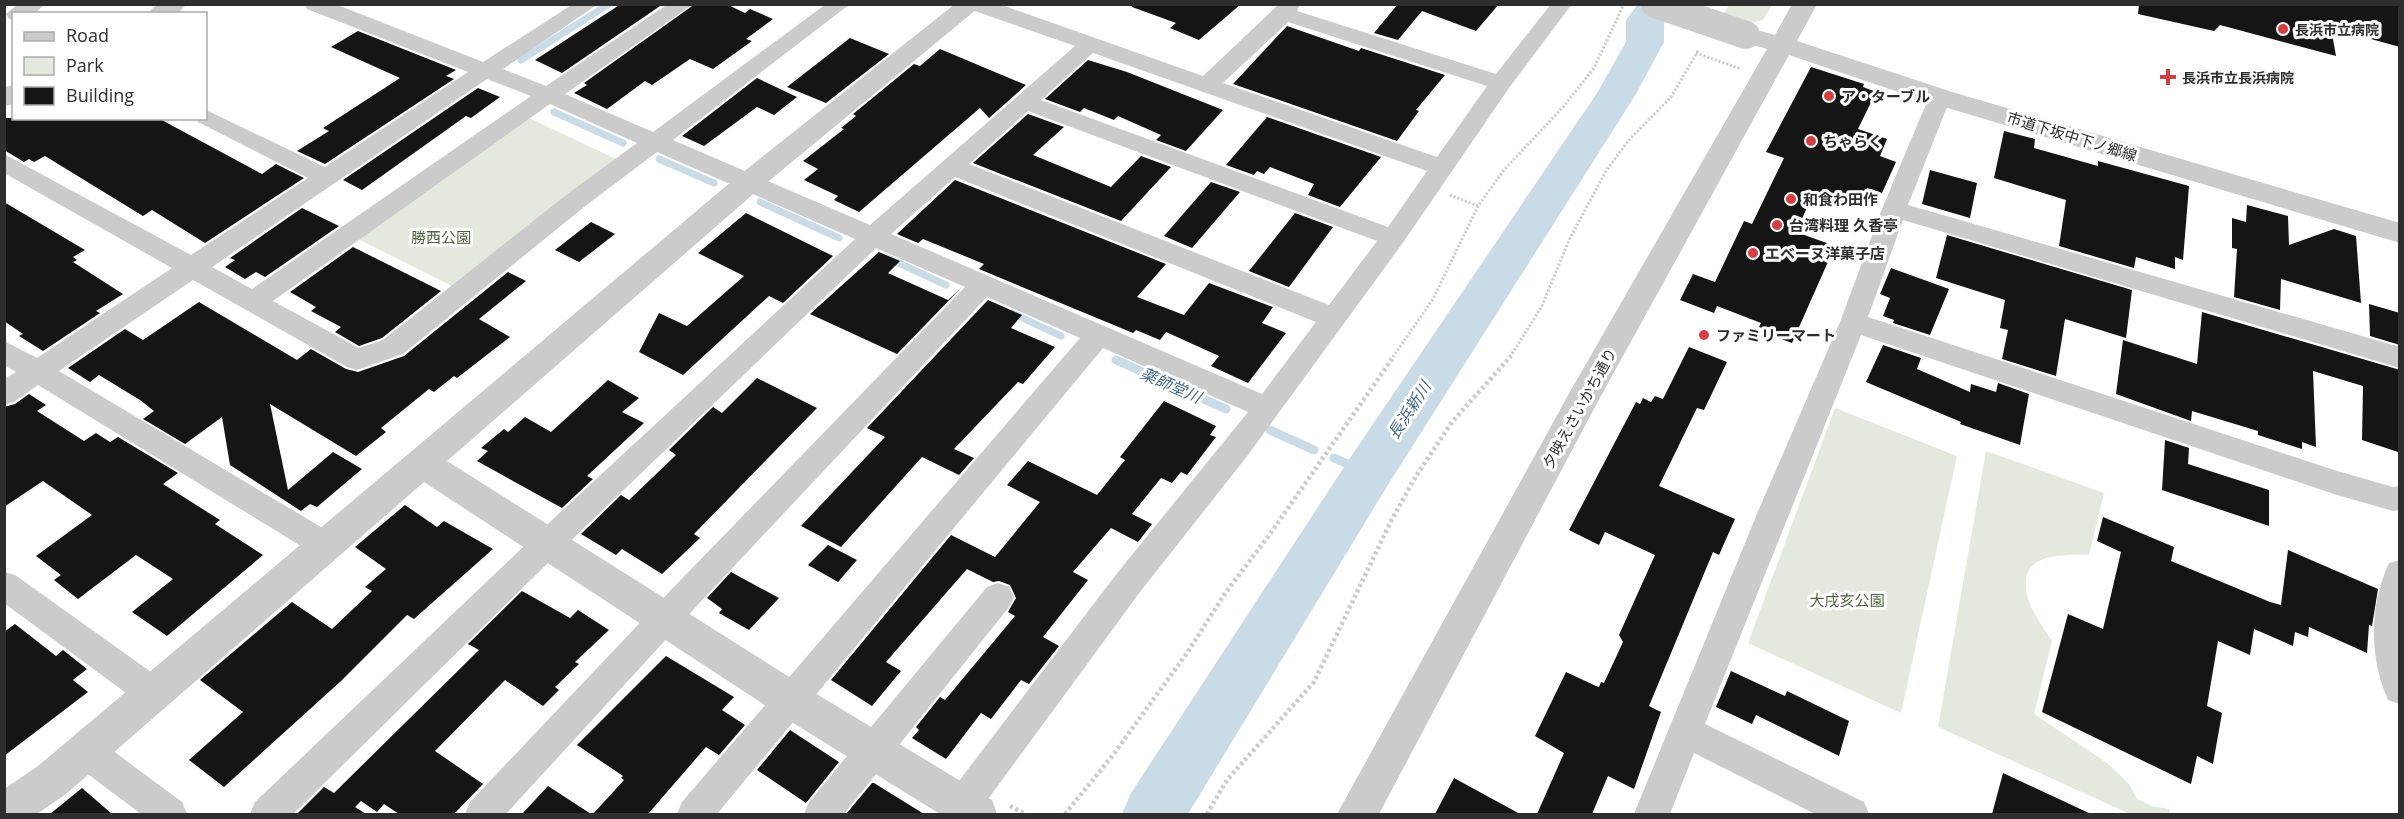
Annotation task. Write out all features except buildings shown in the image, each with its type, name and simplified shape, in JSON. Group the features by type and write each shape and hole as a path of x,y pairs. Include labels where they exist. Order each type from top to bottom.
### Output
{"street":[{"path":"19,12 34,4"},
{"path":"162,12 175,4"},
{"path":"315,4 548,95 1265,407"},
{"path":"356,20 381,4"},
{"path":"4,394 325,177 588,4"},
{"path":"254,302 548,95 683,4"},
{"path":"4,162 357,360 393,347 654,141 840,4"},
{"path":"4,813 52,780 748,183 970,4"},
{"path":"977,4 1442,168"},
{"path":"422,463 549,542 965,811 1129,582 1238,447 1265,407 1393,238 1501,83 1562,4"},
{"name":"市道下坂中下ノ郷線","path":"1655,4 1940,97 2400,233"},
{"name":"夕映えさいかち通り","path":"1357,814 1583,399 1805,4"},
{"path":"1207,85 1287,9 1501,83"},
{"path":"268,814 549,542 872,237 1090,44"},
{"path":"1652,814 1774,509 1853,322 1894,209 1940,97"},
{"path":"1024,102 1393,238"},
{"path":"207,118 325,177"},
{"path":"953,167 1334,318"},
{"path":"1894,209 2400,358"},
{"path":"483,814 984,284"},
{"path":"1853,322 2334,482 2393,499 2400,498"},
{"path":"695,814 1098,335"},
{"path":"4,351 325,545"},
{"path":"2400,573 2392,588 2392,674 2400,689"},
{"path":"4,585 153,693"},
{"path":"822,814 998,597"},
{"path":"1686,732 1851,814"},
{"path":"85,752 169,814"}],"path":[{"path":"1065,814 1113,755 1187,653 1226,592 1270,534 1433,299 1478,206 1504,170 1564,106 1594,68 1624,4"},
{"path":"1207,814 1227,780 1314,682 1385,532 1416,476 1452,422 1517,349 1542,306 1569,240 1606,171 1628,141 1671,97 1702,44"},
{"path":"1696,53 1735,67"}],"green space":[{"path":"1729,5 1772,5 1763,20 1747,24 1722,16"},
{"name":"勝西公園","path":"527,117 616,159 454,287 358,239"},
{"name":"大戌亥公園","path":"1835,408 1957,456 1901,713 1748,643"},
{"path":"1986,451 2104,493 2089,555 2050,557 2032,567 2027,576 2026,588 2030,604 2052,641 2034,714 2107,763 2129,784 2137,799 2152,806 2169,809 2170,814 2130,814 1938,727"}],"waterway":[{"name":"薬師堂川","path":"521,60 609,4"},
{"name":"長浜新川","path":"1153,814 1368,473 1616,94 1645,42 1645,20 1657,4"},
{"name":"薬師堂川","path":"554,112 623,143"},
{"name":"薬師堂川","path":"659,159 714,183"},
{"name":"薬師堂川","path":"760,202 839,238"},
{"name":"薬師堂川","path":"890,259 946,285"},
{"name":"薬師堂川","path":"1012,313 1061,336"},
{"name":"薬師堂川","path":"1116,360 1226,409"},
{"name":"薬師堂川","path":"1270,430 1314,450"},
{"name":"薬師堂川","path":"1334,458 1368,473"}],"place":[{"name":"長浜市立病院","path":"2283,29"},
{"name":"長浜市立長浜病院","path":"2168,77"},
{"name":"ア・ターブル","path":"1829,96"},
{"name":"ちゃらく","path":"1811,141"},
{"name":"和食わ田作","path":"1791,199"},
{"name":"台湾料理 久香亭","path":"1777,225"},
{"name":"エベーヌ洋菓子店","path":"1753,253"},
{"name":"ファミリーマート","path":"1704,335"}]}
